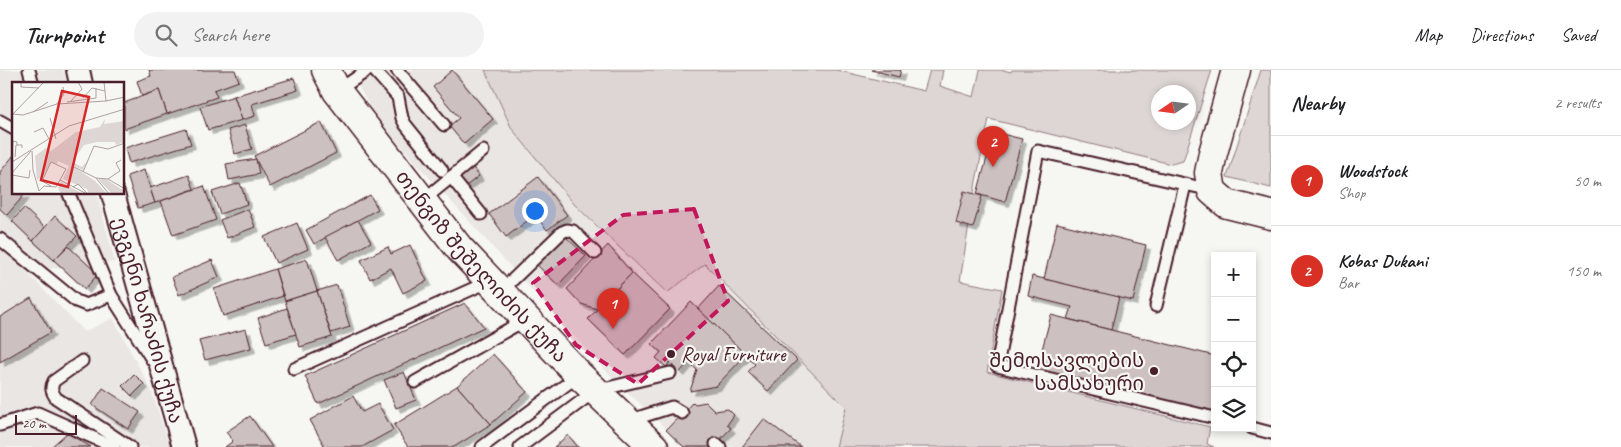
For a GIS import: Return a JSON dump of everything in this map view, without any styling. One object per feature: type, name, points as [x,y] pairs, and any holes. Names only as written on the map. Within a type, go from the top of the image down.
[{"type":"main road","points":[[1236,70],[1213,153],[1209,174],[1212,191],[1227,204],[1271,215]]},
{"type":"main road","name":"თენგიზ შეშელიძის ქუჩა","points":[[332,81],[459,248],[587,383],[653,447]]},
{"type":"street","name":"ევგენი ხარაძის ქუჩა","points":[[112,195],[184,447]]},
{"type":"lane","points":[[332,81],[368,70]]},
{"type":"lane","points":[[374,70],[398,97],[405,124],[481,214]]},
{"type":"lane","points":[[398,70],[444,125]]},
{"type":"lane","points":[[0,121],[12,127]]},
{"type":"lane","points":[[422,201],[446,174],[483,151]]},
{"type":"lane","points":[[1211,417],[997,366],[1038,151],[1212,191]]},
{"type":"lane","points":[[1156,306],[1185,185]]},
{"type":"lane","points":[[69,195],[111,295],[166,382]]},
{"type":"lane","points":[[294,369],[495,287],[562,232],[567,230],[573,232],[594,253]]},
{"type":"lane","points":[[0,239],[76,301],[86,305],[111,295]]},
{"type":"lane","points":[[414,382],[526,320]]},
{"type":"lane","points":[[82,361],[54,381],[51,385],[52,393],[56,398],[130,447]]},
{"type":"lane","points":[[482,447],[587,383],[670,373]]},
{"type":"lane","points":[[520,447],[587,383]]},
{"type":"lane","points":[[628,422],[672,407],[682,413]]},
{"type":"lane","points":[[0,425],[38,412],[114,447]]},
{"type":"lane","points":[[1256,429],[1271,432]]},
{"type":"highlighted area","points":[[694,209],[728,301],[638,384],[576,345],[533,283],[623,215]]},
{"type":"shaded area","points":[[0,70],[63,70],[66,82],[12,82],[12,195],[97,195],[115,262],[26,271],[84,332],[113,318],[151,390],[170,447],[0,447]]},
{"type":"shaded area","points":[[350,70],[485,70],[512,129],[575,205],[666,293],[704,264],[847,407],[836,447],[685,447],[603,368],[376,119]]},
{"type":"shaded area","points":[[485,70],[836,70],[924,91],[930,70],[943,70],[940,86],[974,97],[980,70],[1011,72],[1012,70],[1212,70],[1196,120],[1196,85],[1151,85],[1151,130],[1193,130],[1183,161],[1171,164],[989,119],[976,181],[960,281],[1002,289],[987,372],[1210,427],[1207,444],[1214,447],[836,447],[846,407],[705,264],[667,293],[575,205],[512,129]]},
{"type":"shaded area","points":[[1261,70],[1271,70],[1271,188],[1227,177]]},
{"type":"building","points":[[149,70],[235,70],[239,81],[214,90],[217,97],[167,114],[159,90],[142,96],[137,81],[151,76]]},
{"type":"building","points":[[452,70],[493,119],[464,144],[449,126],[459,118],[433,87]]},
{"type":"building","points":[[871,70],[901,70],[899,77]]},
{"type":"building","points":[[294,78],[298,90],[252,104],[255,116],[242,120],[234,96]]},
{"type":"building","points":[[159,90],[167,114],[125,129],[125,103]]},
{"type":"building","points":[[234,96],[242,120],[208,130],[200,107]]},
{"type":"building","points":[[321,122],[336,153],[270,187],[254,156]]},
{"type":"building","points":[[245,125],[252,149],[235,154],[228,130]]},
{"type":"building","points":[[186,129],[191,144],[129,163],[125,148]]},
{"type":"building","points":[[994,132],[1022,139],[1005,202],[977,194]]},
{"type":"building","points":[[12,157],[12,195],[24,195],[7,215],[0,209],[0,172]]},
{"type":"building","points":[[256,159],[259,174],[229,180],[226,164]]},
{"type":"building","points":[[472,166],[479,176],[466,186],[458,175]]},
{"type":"building","points":[[144,170],[155,203],[138,208],[127,176]]},
{"type":"building","points":[[189,175],[194,189],[155,203],[150,188]]},
{"type":"building","points":[[538,177],[567,215],[547,230],[535,215],[506,237],[489,214]]},
{"type":"building","points":[[240,183],[247,204],[220,214],[212,192]]},
{"type":"building","points":[[204,186],[216,220],[173,235],[161,201]]},
{"type":"building","points":[[964,191],[982,196],[973,228],[956,223]]},
{"type":"building","points":[[370,195],[378,209],[314,244],[306,230]]},
{"type":"building","points":[[24,208],[45,228],[33,241],[12,221]]},
{"type":"building","points":[[248,209],[255,227],[227,238],[220,220]]},
{"type":"building","points":[[55,216],[77,236],[54,260],[33,241]]},
{"type":"building","points":[[358,220],[371,242],[338,260],[325,237]]},
{"type":"building","points":[[297,223],[308,249],[276,263],[264,237]]},
{"type":"building","points":[[1057,223],[1146,245],[1133,301],[1044,279]]},
{"type":"building","points":[[565,236],[586,256],[558,285],[537,265]]},
{"type":"building","points":[[410,245],[427,281],[403,293],[391,268],[370,279],[361,260],[388,247],[391,254]]},
{"type":"building","points":[[608,245],[632,273],[597,309],[581,304],[567,289]]},
{"type":"building","points":[[68,246],[98,274],[85,289],[54,260]]},
{"type":"building","points":[[307,259],[317,291],[285,301],[275,269]]},
{"type":"building","points":[[212,260],[219,277],[179,295],[172,277]]},
{"type":"building","points":[[275,269],[283,296],[223,316],[214,289]]},
{"type":"building","points":[[632,273],[670,309],[625,355],[588,319]]},
{"type":"building","points":[[1032,276],[1119,297],[1111,330],[1068,319],[1072,307],[1028,296]]},
{"type":"building","points":[[337,285],[350,327],[331,333],[317,291]]},
{"type":"building","points":[[719,286],[797,360],[768,391],[748,372],[755,364],[698,309]]},
{"type":"building","points":[[317,291],[332,337],[300,347],[285,301]]},
{"type":"building","points":[[31,298],[51,332],[0,362],[0,317]]},
{"type":"building","points":[[691,302],[746,355],[716,386],[690,391],[697,370],[689,362],[680,372],[670,362],[666,367],[656,358],[661,352],[651,344]]},
{"type":"building","points":[[465,303],[484,327],[318,404],[305,376]]},
{"type":"building","points":[[287,308],[296,334],[266,343],[258,318]]},
{"type":"building","points":[[1051,315],[1211,355],[1211,412],[1037,369]]},
{"type":"building","points":[[246,329],[251,348],[205,360],[199,341]]},
{"type":"building","points":[[493,354],[527,392],[491,424],[457,386]]},
{"type":"building","points":[[404,372],[416,400],[396,408],[384,380]]},
{"type":"building","points":[[134,374],[144,384],[132,396],[122,386]]},
{"type":"building","points":[[457,386],[491,424],[454,447],[408,447],[394,425]]},
{"type":"building","points":[[103,388],[140,412],[128,429],[92,405]]},
{"type":"building","points":[[353,396],[362,412],[378,404],[393,430],[362,447],[325,447],[310,420]]},
{"type":"building","points":[[693,402],[695,404],[706,402],[715,411],[728,409],[734,415],[727,425],[731,428],[713,447],[684,447],[666,430]]},
{"type":"building","points":[[250,416],[272,447],[225,447],[233,441],[226,432]]},
{"type":"building","points":[[764,419],[801,447],[742,447]]},
{"type":"building","points":[[67,433],[91,447],[51,447]]},
{"type":"building","points":[[568,435],[578,447],[554,447]]},
{"type":"place","name":"Kobas Dukani","points":[[993,167]]},
{"type":"place","name":"Woodstock","points":[[613,329]]},
{"type":"place","name":"Royal Furniture","points":[[671,354]]},
{"type":"place","name":"შემოსავლების სამსახური","points":[[1154,371]]}]
